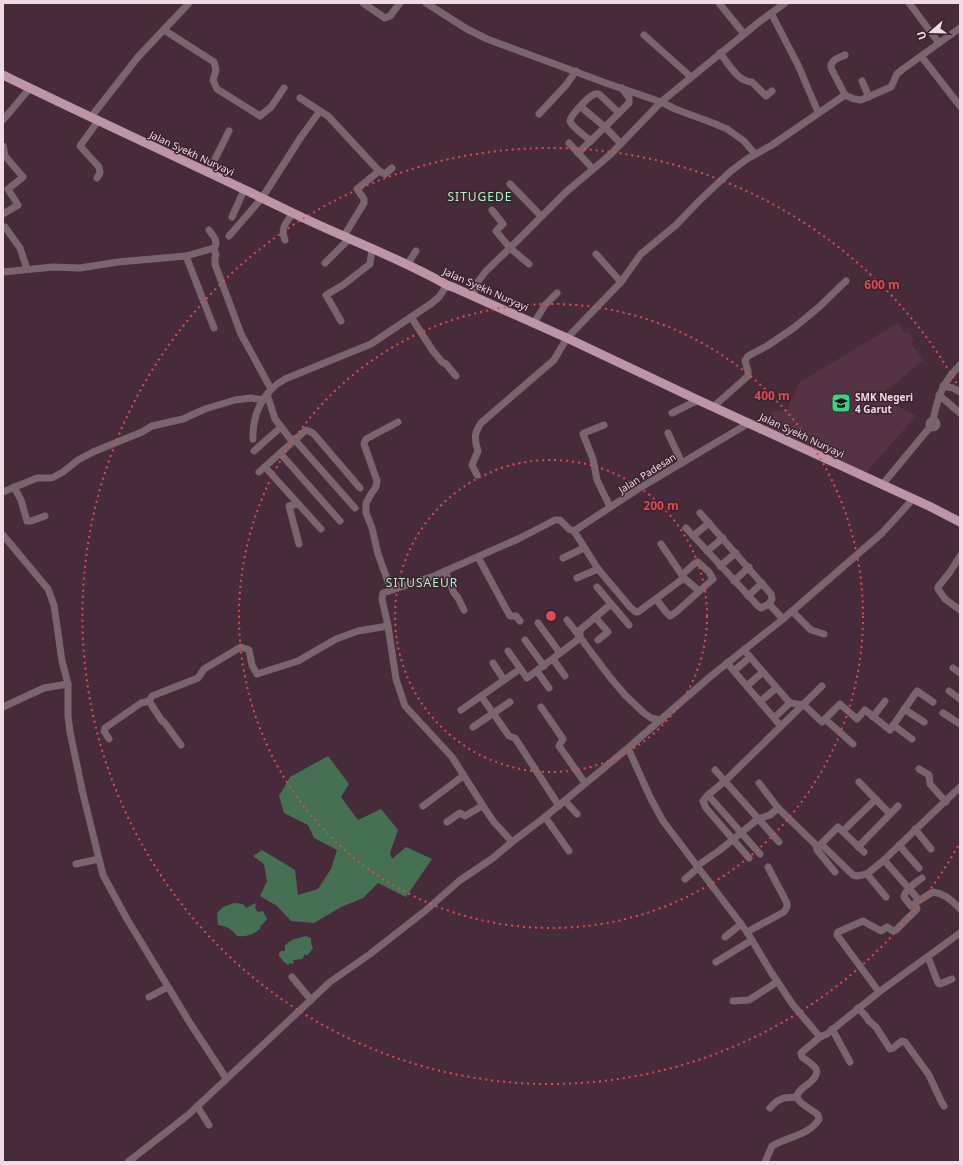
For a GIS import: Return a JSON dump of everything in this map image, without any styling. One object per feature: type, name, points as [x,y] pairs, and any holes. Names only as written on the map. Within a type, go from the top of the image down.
[{"type":"main road","name":"Jalan Syekh Nuryayi","points":[[3,75],[346,238],[567,338],[960,522]]},
{"type":"street","points":[[97,178],[100,173],[99,167],[80,146],[94,119],[138,57],[189,3]]},
{"type":"street","points":[[363,3],[385,18],[390,16],[400,3]]},
{"type":"street","points":[[426,3],[467,30],[488,39],[661,102],[727,129],[744,141],[756,154]]},
{"type":"street","points":[[719,3],[744,34]]},
{"type":"street","points":[[473,296],[479,278],[566,192],[611,154],[661,102],[720,53],[785,3]]},
{"type":"street","points":[[908,3],[939,43]]},
{"type":"street","points":[[771,13],[798,65],[818,112]]},
{"type":"street","points":[[845,55],[833,61],[830,65],[831,68],[845,95],[861,100],[891,87],[897,74],[960,28]]},
{"type":"street","points":[[164,30],[214,62],[216,70],[213,80],[217,89],[260,116],[271,107],[284,88]]},
{"type":"street","points":[[644,35],[691,77]]},
{"type":"street","points":[[720,53],[733,71],[744,80],[747,82],[752,82],[766,96],[772,91]]},
{"type":"street","points":[[921,56],[927,66],[960,106]]},
{"type":"street","points":[[539,114],[566,85],[576,71]]},
{"type":"street","points":[[862,81],[869,97]]},
{"type":"street","points":[[3,120],[30,88]]},
{"type":"street","points":[[578,153],[630,101],[622,88]]},
{"type":"street","points":[[591,141],[571,123],[571,116],[590,97],[596,93],[599,94],[619,113]]},
{"type":"street","points":[[476,475],[472,465],[478,451],[475,439],[476,432],[481,422],[552,363],[567,338],[621,282],[641,254],[676,225],[731,171],[845,95]]},
{"type":"street","points":[[300,98],[328,116],[379,171],[385,174],[392,168]]},
{"type":"street","points":[[581,107],[605,127],[621,144]]},
{"type":"street","points":[[229,236],[262,198],[301,137],[320,111]]},
{"type":"street","points":[[208,173],[229,131]]},
{"type":"street","points":[[569,143],[593,169]]},
{"type":"street","points":[[3,146],[5,156],[23,177],[8,189],[18,205],[3,214]]},
{"type":"street","points":[[325,263],[346,238],[364,203],[364,199],[357,189],[379,171]]},
{"type":"street","points":[[510,184],[541,216]]},
{"type":"street","points":[[244,190],[234,213],[246,217]]},
{"type":"street","points":[[492,210],[503,224],[496,231],[510,248],[529,264]]},
{"type":"street","points":[[285,240],[283,230],[293,213]]},
{"type":"street","points":[[3,227],[5,227],[20,248],[27,269]]},
{"type":"street","points":[[209,230],[216,242],[214,248],[216,255],[214,257],[215,264],[241,334],[267,394],[275,419],[355,508]]},
{"type":"street","points":[[3,272],[53,267],[80,268],[118,262],[186,256],[214,248]]},
{"type":"street","points":[[341,321],[326,294],[343,285],[370,264],[372,249]]},
{"type":"street","points":[[407,265],[416,252]]},
{"type":"street","points":[[596,254],[621,282]]},
{"type":"street","points":[[186,256],[214,328]]},
{"type":"street","points":[[713,407],[748,376],[745,361],[748,356],[767,346],[795,327],[819,307],[846,281]]},
{"type":"street","points":[[253,439],[252,428],[267,394],[285,379],[371,344],[436,300],[447,285]]},
{"type":"street","points":[[534,323],[545,305],[557,293]]},
{"type":"street","points":[[411,317],[433,351],[456,376]]},
{"type":"street","points":[[882,485],[932,423],[939,395],[943,386],[952,372],[960,365]]},
{"type":"street","points":[[943,386],[953,388],[960,392]]},
{"type":"street","points":[[3,492],[37,478],[52,478],[63,472],[78,460],[93,452],[156,425],[183,419],[205,409],[235,400],[267,394]]},
{"type":"street","points":[[939,395],[960,413]]},
{"type":"street","points":[[672,414],[698,400]]},
{"type":"street","points":[[391,590],[378,554],[372,528],[366,513],[366,503],[376,487],[377,481],[364,444],[366,439],[398,422]]},
{"type":"street","name":"Jalan Padesan","points":[[574,531],[610,507],[749,423]]},
{"type":"street","points":[[604,425],[584,432],[583,434],[592,459],[597,480],[610,507]]},
{"type":"street","points":[[254,451],[281,427]]},
{"type":"street","points":[[259,472],[293,440],[306,430],[313,433],[360,488]]},
{"type":"street","points":[[668,433],[682,463]]},
{"type":"street","points":[[280,453],[340,521]]},
{"type":"street","points":[[265,467],[321,529]]},
{"type":"street","points":[[14,487],[21,500],[27,521],[45,516]]},
{"type":"street","points":[[128,1162],[166,1133],[197,1106],[335,977],[375,950],[425,911],[459,881],[493,858],[559,806],[727,664],[783,619],[882,533],[913,499]]},
{"type":"street","points":[[298,504],[289,506],[299,544]]},
{"type":"street","points":[[686,528],[748,596],[761,608],[769,604],[772,596],[749,567],[700,513]]},
{"type":"street","points":[[512,842],[482,806],[452,757],[405,706],[396,680],[382,597],[383,593],[445,571],[558,520],[574,531],[598,568],[634,611],[638,612],[656,599],[683,576],[694,564],[700,562],[712,576],[713,579],[670,616],[656,599]]},
{"type":"street","points":[[693,536],[709,523]]},
{"type":"street","points":[[3,535],[28,564],[52,597],[57,619],[62,661],[68,684],[68,716],[70,732],[103,875],[168,987],[226,1078]]},
{"type":"street","points":[[707,551],[723,538]]},
{"type":"street","points":[[660,544],[683,576],[698,591]]},
{"type":"street","points":[[563,558],[584,548]]},
{"type":"street","points":[[720,566],[736,553]]},
{"type":"street","points":[[960,556],[938,587],[938,591],[945,600],[960,610]]},
{"type":"street","points":[[478,557],[510,616],[516,616],[520,621]]},
{"type":"street","points":[[734,581],[749,567]]},
{"type":"street","points":[[577,578],[598,568]]},
{"type":"street","points":[[445,571],[454,593],[464,610]]},
{"type":"street","points":[[748,596],[762,583]]},
{"type":"street","points":[[597,587],[629,625]]},
{"type":"street","points":[[580,638],[580,630],[611,604]]},
{"type":"street","points":[[769,604],[783,619]]},
{"type":"street","points":[[792,611],[812,630],[824,634]]},
{"type":"street","points":[[596,617],[608,632],[598,640]]},
{"type":"street","points":[[567,620],[625,695],[644,714],[651,718],[661,720]]},
{"type":"street","points":[[538,623],[560,653]]},
{"type":"street","points":[[149,702],[152,696],[160,694],[164,690],[198,678],[204,669],[241,647],[249,650],[251,661],[257,674],[298,661],[336,639],[358,630],[388,626]]},
{"type":"street","points":[[508,652],[527,678],[580,638]]},
{"type":"street","points":[[525,640],[544,666]]},
{"type":"street","points":[[744,650],[790,703],[804,705],[822,722],[840,704],[857,719],[865,710],[890,730],[917,691],[933,702]]},
{"type":"street","points":[[735,670],[750,657]]},
{"type":"street","points":[[553,659],[565,676]]},
{"type":"street","points":[[493,663],[504,680]]},
{"type":"street","points":[[727,664],[779,724]]},
{"type":"street","points":[[953,668],[960,673]]},
{"type":"street","points":[[461,710],[520,669]]},
{"type":"street","points":[[537,671],[549,688]]},
{"type":"street","points":[[748,685],[763,672]]},
{"type":"street","points":[[3,707],[44,688],[68,684]]},
{"type":"street","points":[[749,858],[703,802],[708,795],[725,781],[822,686]]},
{"type":"street","points":[[761,701],[776,688]]},
{"type":"street","points":[[949,691],[960,699]]},
{"type":"street","points":[[481,696],[509,736],[516,738],[559,806]]},
{"type":"street","points":[[873,717],[885,701]]},
{"type":"street","points":[[109,739],[104,731],[105,728],[141,703],[149,702]]},
{"type":"street","points":[[149,702],[162,722],[166,724],[181,745]]},
{"type":"street","points":[[473,727],[510,702]]},
{"type":"street","points":[[775,717],[790,703]]},
{"type":"street","points":[[541,707],[563,739],[559,746],[585,783]]},
{"type":"street","points":[[904,709],[924,722]]},
{"type":"street","points":[[943,713],[960,724]]},
{"type":"street","points":[[825,718],[853,744]]},
{"type":"street","points":[[893,726],[912,739]]},
{"type":"street","points":[[628,748],[663,821],[747,932],[777,982],[800,1015],[820,1036]]},
{"type":"street","points":[[919,769],[929,775],[929,782],[931,786],[946,802]]},
{"type":"street","points":[[715,770],[779,842]]},
{"type":"street","points":[[422,806],[463,776]]},
{"type":"street","points":[[859,782],[890,814]]},
{"type":"street","points":[[758,783],[778,808],[818,845],[823,846],[853,875],[858,876],[867,874],[884,860],[957,790]]},
{"type":"street","points":[[708,795],[760,854]]},
{"type":"street","points":[[843,832],[876,799]]},
{"type":"street","points":[[565,801],[577,814]]},
{"type":"street","points":[[447,822],[459,814],[465,816],[482,806]]},
{"type":"street","points":[[858,846],[898,806]]},
{"type":"street","points":[[685,879],[697,867],[734,840],[758,819],[770,815],[778,808]]},
{"type":"street","points":[[545,817],[569,851]]},
{"type":"street","points":[[835,872],[817,850],[818,845],[838,827],[864,852]]},
{"type":"street","points":[[915,829],[932,849]]},
{"type":"street","points":[[899,845],[919,868]]},
{"type":"street","points":[[76,864],[99,859]]},
{"type":"street","points":[[884,860],[919,900]]},
{"type":"street","points":[[747,932],[784,912],[787,907],[787,904],[768,867]]},
{"type":"street","points":[[867,874],[886,898]]},
{"type":"street","points":[[911,906],[904,898],[905,893],[922,878]]},
{"type":"street","points":[[879,992],[837,933],[863,921],[881,931],[887,927],[893,931],[896,930],[917,909],[915,904],[933,892],[940,893],[954,902],[960,909]]},
{"type":"street","points":[[725,937],[741,924]]},
{"type":"street","points":[[797,1097],[799,1092],[815,1078],[816,1074],[815,1069],[801,1054],[820,1036],[825,1036],[858,1008],[960,933]]},
{"type":"street","points":[[716,962],[752,940]]},
{"type":"street","points":[[928,957],[938,983],[940,984],[952,979]]},
{"type":"street","points":[[292,977],[311,1000]]},
{"type":"street","points":[[733,1001],[749,1000],[777,982]]},
{"type":"street","points":[[149,997],[168,987]]},
{"type":"street","points":[[858,1008],[877,1029],[890,1049],[902,1040],[905,1042],[929,1075],[944,1106]]},
{"type":"street","points":[[832,1030],[850,1062]]},
{"type":"street","points":[[770,1108],[782,1098],[797,1097]]},
{"type":"street","points":[[765,1162],[772,1146],[808,1130],[819,1119],[818,1115],[798,1100],[797,1097]]},
{"type":"street","points":[[197,1106],[210,1125]]},
{"type":"shaded area","name":"SMK Negeri 4 Garut","points":[[898,323],[905,333],[908,332],[914,339],[911,344],[924,360],[879,396],[916,416],[866,472],[764,427],[771,412],[787,410],[799,383]]},
{"type":"green space","points":[[328,756],[349,784],[341,797],[358,820],[381,809],[398,830],[390,853],[392,859],[406,847],[432,859],[406,897],[378,883],[363,898],[341,907],[314,923],[291,921],[277,906],[260,896],[267,881],[264,864],[253,856],[262,850],[295,870],[298,895],[318,889],[331,869],[337,850],[314,838],[308,825],[284,813],[279,796],[290,777]]},
{"type":"green space","points":[[234,903],[243,904],[246,908],[256,903],[255,908],[258,912],[263,911],[267,919],[261,925],[260,929],[249,935],[237,936],[229,928],[218,925],[217,913],[223,907]]},
{"type":"green space","points":[[306,936],[311,938],[313,948],[307,956],[305,954],[302,959],[293,960],[294,963],[290,963],[288,965],[279,956],[279,953],[281,951],[285,951],[285,945],[292,940]]},
{"type":"place","name":"SMK Negeri 4 Garut","points":[[841,403]]},
{"type":"district","name":"SITUGEDE","points":[[480,197]]},
{"type":"district","name":"SITUSAEUR","points":[[422,583]]}]
